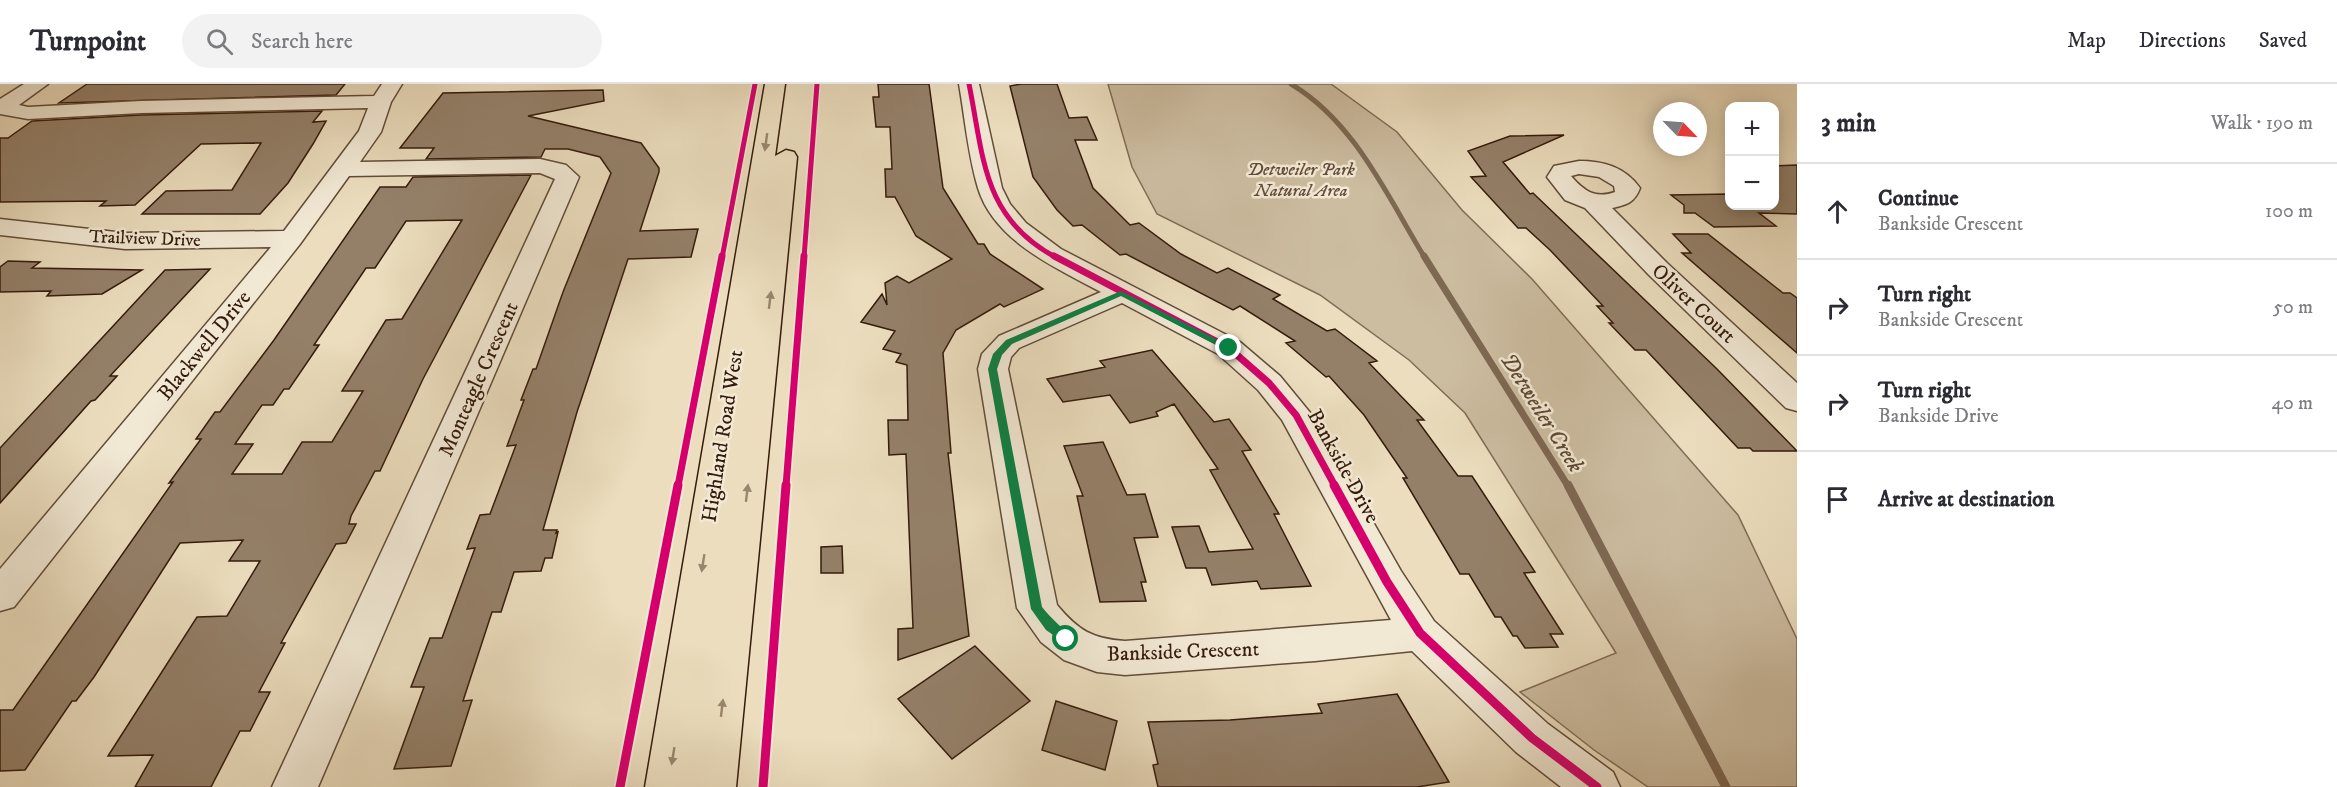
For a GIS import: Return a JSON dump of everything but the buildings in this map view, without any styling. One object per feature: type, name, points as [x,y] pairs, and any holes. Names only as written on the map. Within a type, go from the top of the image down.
[{"type":"main road","name":"Highland Road West","points":[[668,787],[775,84]]},
{"type":"main road","name":"Highland Road West","points":[[713,787],[795,84]]},
{"type":"street","points":[[38,84],[8,104],[7,109],[27,113],[387,93]]},
{"type":"street","name":"Bankside Drive","points":[[969,84],[990,188],[999,207],[1017,228],[1052,255],[1229,348],[1269,383],[1296,415],[1387,582],[1420,633],[1532,738],[1598,787]]},
{"type":"street","name":"Blackwell Drive","points":[[0,596],[291,239],[370,132],[387,93]]},
{"type":"street","name":"Monteagle Crescent","points":[[295,787],[567,177],[558,170],[540,166],[344,169]]},
{"type":"street","name":"Oliver Court","points":[[1594,203],[1658,269],[1797,401]]},
{"type":"street","name":"Trailview Drive","points":[[0,226],[125,241],[291,239]]},
{"type":"street","name":"Bankside Crescent","points":[[1121,293],[1009,342],[998,354],[993,369],[1037,609],[1050,627],[1080,649],[1096,654],[1137,657],[1368,640],[1420,633]]},
{"type":"green space","name":"Detweiler Park Natural Area","points":[[1108,84],[1331,84],[1397,132],[1462,210],[1532,279],[1738,515],[1797,639],[1797,787],[1648,787],[1594,750],[1520,692],[1616,653],[1465,413],[1409,360],[1320,295],[1157,214],[1132,167]]},
{"type":"waterway","name":"Detweiler Creek","points":[[1291,84],[1334,118],[1352,139],[1383,186],[1425,258]]},
{"type":"waterway","name":"Detweiler Creek","points":[[1424,256],[1568,486]]},
{"type":"waterway","name":"Detweiler Creek","points":[[1568,485],[1726,787]]},
{"type":"cycle path","points":[[620,787],[755,84]]},
{"type":"cycle path","points":[[763,787],[817,84]]},
{"type":"cycle path","points":[[969,84],[990,188],[999,207],[1017,228],[1052,255],[1229,348],[1269,383],[1296,415],[1387,582],[1420,633],[1532,738],[1597,787]]},
{"type":"route","points":[[1066,639],[1050,627],[1037,609],[993,369],[998,354],[1009,342],[1121,293],[1229,348]]}]
